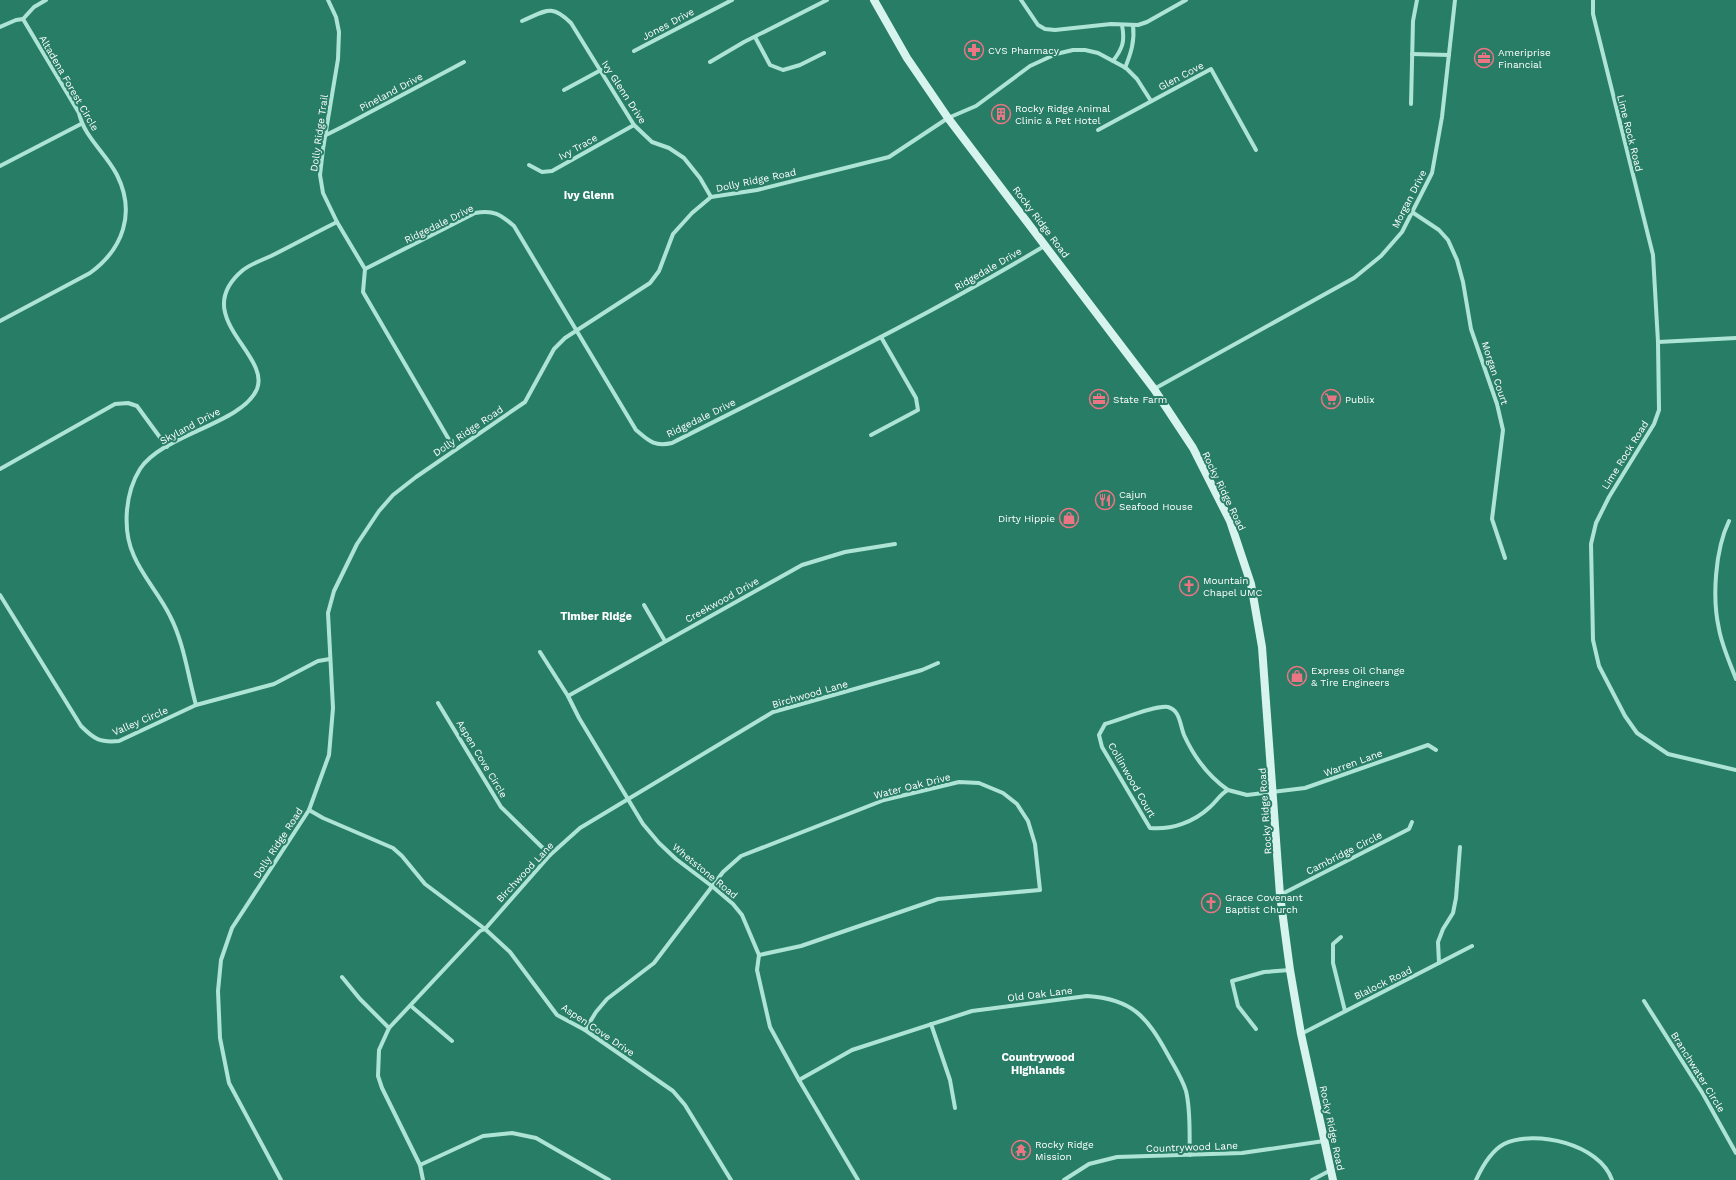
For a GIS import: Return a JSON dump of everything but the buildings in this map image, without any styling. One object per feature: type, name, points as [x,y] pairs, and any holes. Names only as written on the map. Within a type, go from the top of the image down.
[{"type":"main road","name":"Rocky Ridge Road","points":[[874,0],[907,58],[948,118],[1154,389],[1193,448],[1230,521],[1251,584],[1262,647],[1280,895],[1290,970],[1301,1034],[1333,1180]]},
{"type":"street","points":[[0,27],[16,20],[23,19],[34,7],[46,0]]},
{"type":"street","name":"Dolly Ridge Trail","points":[[328,0],[336,17],[339,32],[338,59],[320,175],[323,193],[337,222],[365,269]]},
{"type":"street","name":"Jones Drive","points":[[634,52],[732,0]]},
{"type":"street","points":[[710,62],[827,0]]},
{"type":"street","points":[[1021,0],[1038,24],[1045,29],[1055,30],[1133,25],[1148,22],[1186,0]]},
{"type":"street","points":[[1411,104],[1413,21],[1417,0]]},
{"type":"street","name":"Morgan Drive","points":[[1154,389],[1354,278],[1381,256],[1402,232],[1432,173],[1442,117],[1455,0]]},
{"type":"street","name":"Lime Rock Road","points":[[1594,0],[1593,14],[1652,256],[1658,342],[1659,410],[1654,424],[1609,497],[1596,523],[1591,544],[1593,640],[1599,666],[1625,716],[1637,733],[1668,754],[1736,770]]},
{"type":"street","name":"Ivy Glenn Drive","points":[[522,21],[550,9],[560,12],[570,23],[601,70],[634,125],[652,142],[668,148],[684,158],[700,178],[711,198]]},
{"type":"street","name":"Altadena Forest Circle","points":[[0,321],[90,273],[103,264],[117,246],[125,226],[125,196],[116,174],[81,124],[79,113],[23,19]]},
{"type":"street","points":[[1113,61],[1121,50],[1124,37],[1122,25]]},
{"type":"street","points":[[1124,68],[1133,44],[1133,25]]},
{"type":"street","points":[[756,37],[770,65],[783,70],[800,65],[824,53]]},
{"type":"street","name":"Dolly Ridge Road","points":[[281,1180],[229,1083],[220,1038],[218,991],[221,960],[232,928],[309,810],[329,755],[333,708],[328,613],[334,591],[358,544],[379,511],[393,495],[416,477],[525,402],[554,349],[565,338],[650,283],[659,271],[673,234],[692,213],[711,198],[757,190],[889,157],[948,118],[976,106],[1030,66],[1056,54],[1073,50],[1085,50],[1098,53],[1124,68],[1137,79],[1151,101]]},
{"type":"street","points":[[1412,54],[1449,55]]},
{"type":"street","name":"Pineland Drive","points":[[326,134],[344,126],[464,62]]},
{"type":"street","name":"Glen Cove","points":[[1098,130],[1211,69],[1256,150]]},
{"type":"street","points":[[564,90],[601,70]]},
{"type":"street","points":[[0,166],[81,124]]},
{"type":"street","name":"Ivy Trace","points":[[529,165],[542,172],[552,171],[634,125]]},
{"type":"street","name":"Ridgedale Drive","points":[[365,269],[475,213],[488,211],[502,216],[514,226],[636,430],[650,442],[662,445],[672,443],[881,337],[990,279],[1046,245]]},
{"type":"street","name":"Morgan Court","points":[[1412,212],[1440,230],[1448,240],[1457,260],[1472,329],[1497,404],[1503,430],[1492,519],[1505,558]]},
{"type":"street","name":"Skyland Drive","points":[[196,705],[180,644],[170,617],[134,555],[127,529],[128,503],[137,474],[146,460],[238,409],[254,396],[259,384],[258,372],[225,317],[224,300],[229,286],[244,270],[337,222]]},
{"type":"street","points":[[365,269],[362,292],[455,450]]},
{"type":"street","points":[[871,435],[918,410],[916,398],[881,337]]},
{"type":"street","points":[[1658,342],[1736,338]]},
{"type":"street","points":[[0,469],[115,404],[128,403],[137,406],[167,447]]},
{"type":"street","points":[[1729,521],[1722,536],[1717,560],[1716,614],[1719,631],[1736,679]]},
{"type":"street","name":"Creekwood Drive","points":[[568,696],[802,565],[846,552],[894,544]]},
{"type":"street","name":"Valley Circle","points":[[0,595],[81,726],[95,739],[109,742],[119,741],[196,705],[274,684],[318,661],[330,659]]},
{"type":"street","points":[[644,605],[665,641]]},
{"type":"street","name":"Whetstone Road","points":[[540,652],[568,696],[579,718],[643,824],[659,843],[676,859],[713,887],[733,904],[742,915],[759,955],[757,970],[770,1027],[799,1080],[858,1180]]},
{"type":"street","name":"Birchwood Lane","points":[[423,1180],[420,1165],[382,1088],[378,1076],[379,1050],[389,1028],[480,930],[485,929],[550,854],[580,828],[773,712],[922,670],[938,663]]},
{"type":"street","name":"Aspen Cove Circle","points":[[438,702],[501,807],[550,854]]},
{"type":"street","name":"Collinwood Court","points":[[1228,790],[1221,793],[1210,807],[1188,822],[1163,829],[1150,828],[1102,747],[1099,736],[1105,724],[1157,707],[1169,707],[1178,714],[1184,734],[1196,758],[1214,780],[1228,790],[1246,795],[1273,791]]},
{"type":"street","name":"Warren Lane","points":[[1273,791],[1305,788],[1428,745],[1436,750]]},
{"type":"street","name":"Water Oak Drive","points":[[585,1030],[596,1012],[607,999],[654,963],[723,872],[740,856],[884,800],[959,782],[979,783],[1003,793],[1017,804],[1028,821],[1036,844],[1040,890],[938,899],[802,946],[759,955]]},
{"type":"street","name":"Aspen Cove Drive","points":[[309,810],[323,818],[393,848],[402,856],[425,884],[485,929],[510,952],[557,1015],[585,1030],[673,1091],[686,1105],[731,1180]]},
{"type":"street","name":"Cambridge Circle","points":[[1280,895],[1409,829],[1412,822]]},
{"type":"street","points":[[1439,963],[1438,942],[1453,913],[1456,898],[1460,847]]},
{"type":"street","points":[[1341,937],[1333,944],[1333,963],[1345,1010]]},
{"type":"street","name":"Blalock Road","points":[[1301,1034],[1345,1010],[1472,946]]},
{"type":"street","points":[[1256,1029],[1238,1006],[1232,981],[1264,972],[1290,970]]},
{"type":"street","points":[[342,977],[360,999],[389,1028]]},
{"type":"street","name":"Old Oak Lane","points":[[799,1080],[852,1050],[972,1010],[1087,996],[1104,997],[1122,1002],[1144,1018],[1156,1034],[1181,1078],[1186,1092],[1188,1108],[1190,1155]]},
{"type":"street","name":"Branchwater Circle","points":[[1644,1001],[1703,1094],[1736,1153]]},
{"type":"street","points":[[411,1006],[452,1041]]},
{"type":"street","points":[[931,1024],[950,1080],[955,1108]]},
{"type":"street","points":[[420,1165],[483,1136],[512,1133],[536,1138],[609,1180]]},
{"type":"street","points":[[1476,1180],[1480,1170],[1498,1149],[1514,1140],[1528,1138],[1556,1140],[1589,1153],[1602,1162],[1609,1172],[1612,1180]]},
{"type":"street","name":"Countrywood Lane","points":[[1064,1180],[1089,1164],[1116,1157],[1256,1152],[1325,1141]]},
{"type":"street","points":[[1312,1180],[1331,1170]]},
{"type":"place","name":"CVS Pharmacy","points":[[974,50]]},
{"type":"place","name":"Ameriprise Financial","points":[[1484,58]]},
{"type":"place","name":"Rocky Ridge Animal Clinic & Pet Hotel","points":[[1001,114]]},
{"type":"place","name":"State Farm","points":[[1099,399]]},
{"type":"place","name":"Publix","points":[[1331,399]]},
{"type":"place","name":"Cajun Seafood House","points":[[1105,500]]},
{"type":"place","name":"Dirty Hippie","points":[[1069,518]]},
{"type":"place","name":"Mountain Chapel UMC","points":[[1189,586]]},
{"type":"place","name":"Express Oil Change & Tire Engineers","points":[[1297,676]]},
{"type":"place","name":"Grace Covenant Baptist Church","points":[[1211,903]]},
{"type":"place","name":"Rocky Ridge Mission","points":[[1021,1150]]},
{"type":"district","name":"Ivy Glenn","points":[[589,195]]},
{"type":"district","name":"Timber Ridge","points":[[596,616]]},
{"type":"district","name":"Countrywood Highlands","points":[[1038,1063]]}]
